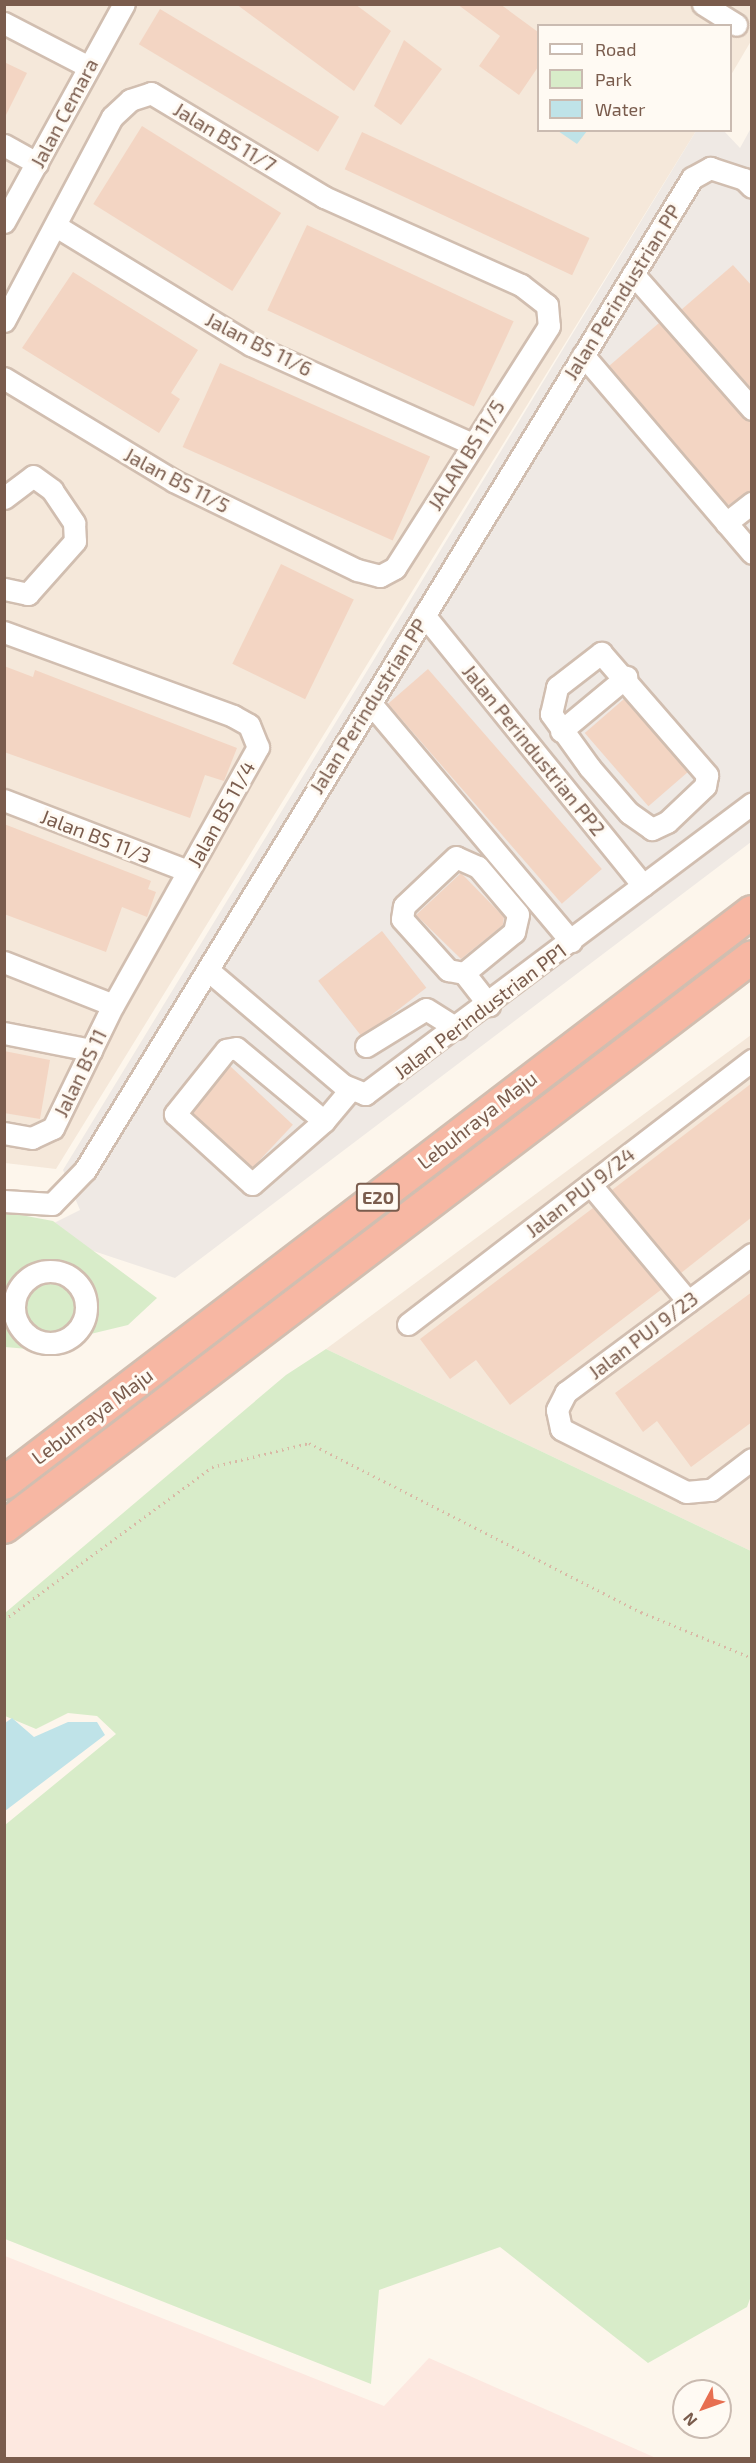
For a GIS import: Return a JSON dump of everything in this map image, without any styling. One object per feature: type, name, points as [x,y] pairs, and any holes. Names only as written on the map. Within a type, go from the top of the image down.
[{"type":"highway","name":"Lebuhraya Maju","points":[[4,1483],[752,912]]},
{"type":"highway","name":"Lebuhraya Maju","points":[[4,1527],[752,957]]},
{"type":"street","name":"Jalan Cemara","points":[[4,222],[87,66],[124,4]]},
{"type":"street","points":[[703,4],[736,25]]},
{"type":"street","points":[[4,23],[87,66]]},
{"type":"street","name":"Jalan BS 11/7","points":[[4,321],[56,226],[111,117],[130,100],[151,93],[324,197],[521,285],[547,305]]},
{"type":"street","points":[[4,145],[37,163]]},
{"type":"street","name":"Jalan Perindustrian PP","points":[[4,1201],[52,1204],[69,1191],[209,971],[692,178],[710,168],[744,179],[752,187]]},
{"type":"street","name":"Jalan BS 11/6","points":[[56,226],[251,345],[472,444]]},
{"type":"street","points":[[633,274],[752,409]]},
{"type":"street","name":"JALAN BS 11/5","points":[[357,570],[380,576],[395,568],[549,326],[547,305]]},
{"type":"street","points":[[583,355],[752,553]]},
{"type":"street","name":"Jalan BS 11/5","points":[[4,378],[174,481],[357,570]]},
{"type":"street","points":[[4,498],[33,476],[52,490],[74,523],[75,541],[28,594],[4,589]]},
{"type":"street","points":[[726,523],[752,503]]},
{"type":"street","name":"Jalan Perindustrian PP2","points":[[424,615],[643,885]]},
{"type":"street","name":"Jalan BS 11/4","points":[[4,632],[249,725],[258,747],[113,1005]]},
{"type":"street","points":[[601,653],[626,677],[703,768],[705,786],[668,822],[652,829],[600,779],[561,731],[550,703],[557,687],[601,653]]},
{"type":"street","points":[[561,731],[626,677]]},
{"type":"street","points":[[372,705],[571,941]]},
{"type":"street","points":[[577,802],[600,779]]},
{"type":"street","name":"Jalan BS 11/3","points":[[4,800],[188,872]]},
{"type":"street","name":"Jalan Perindustrian PP1","points":[[350,1090],[375,1091],[752,803]]},
{"type":"street","points":[[464,973],[514,932],[518,914],[478,867],[456,857],[401,912],[448,970],[464,973],[489,1005]]},
{"type":"street","points":[[4,962],[113,1005]]},
{"type":"street","points":[[209,971],[350,1090],[324,1121],[252,1184],[175,1114],[226,1050],[236,1048],[324,1121]]},
{"type":"street","name":"Jalan BS 11","points":[[4,1133],[32,1138],[53,1128],[113,1005]]},
{"type":"street","points":[[366,1046],[426,1009],[456,1028]]},
{"type":"street","points":[[4,1033],[91,1050]]},
{"type":"street","name":"Jalan PUJ 9/24","points":[[408,1324],[752,1060]]},
{"type":"street","points":[[590,1184],[688,1301]]},
{"type":"street","name":"Jalan PUJ 9/23","points":[[752,1254],[566,1392],[557,1410],[561,1429],[686,1492],[711,1490],[752,1459]]},
{"type":"path","points":[[4,1620],[212,1467],[309,1443],[641,1612],[752,1658]]},
{"type":"shaded area","points":[[5,5],[751,5],[751,41],[732,73],[732,24],[537,24],[537,132],[695,132],[56,1169],[5,1163]]},
{"type":"shaded area","points":[[751,128],[751,842],[175,1278],[36,1232],[80,1210],[63,1170],[695,132],[725,132],[740,148]]},
{"type":"shaded area","points":[[751,1035],[751,1551],[326,1349]]},
{"type":"shaded area","points":[[5,2256],[384,2406],[429,2358],[656,2458],[5,2458]]},
{"type":"green space","points":[[5,1212],[53,1221],[157,1298],[128,1325],[28,1349],[5,1347]]},
{"type":"green space","points":[[326,1349],[751,1551],[751,2296],[747,2307],[648,2363],[500,2247],[379,2290],[371,2384],[5,2239],[5,1825],[116,1734],[97,1716],[68,1713],[36,1729],[5,1716],[5,1613],[286,1375]]},
{"type":"water","points":[[559,132],[586,132],[577,144]]},
{"type":"water","points":[[12,1718],[34,1737],[68,1722],[97,1722],[105,1735],[5,1811],[5,1723]]},
{"type":"building","points":[[236,4],[355,4],[391,31],[354,91]]},
{"type":"building","points":[[457,4],[500,4],[537,31],[537,68],[519,95],[479,66],[500,36]]},
{"type":"building","points":[[160,9],[339,117],[318,152],[139,44]]},
{"type":"building","points":[[404,40],[442,69],[401,125],[374,106]]},
{"type":"building","points":[[4,62],[27,73],[4,119]]},
{"type":"building","points":[[142,126],[281,213],[232,291],[93,204]]},
{"type":"building","points":[[362,132],[589,238],[572,275],[345,169]]},
{"type":"building","points":[[307,225],[514,321],[474,407],[267,310]]},
{"type":"building","points":[[733,265],[752,286],[752,389],[681,310]]},
{"type":"building","points":[[73,272],[198,350],[171,393],[180,399],[159,433],[22,348]]},
{"type":"building","points":[[659,323],[752,421],[752,490],[728,505],[609,366]]},
{"type":"building","points":[[220,363],[430,457],[393,541],[183,447]]},
{"type":"building","points":[[281,564],[354,600],[305,699],[232,664]]},
{"type":"building","points":[[4,666],[33,677],[35,670],[237,748],[224,781],[205,775],[190,818],[4,752]]},
{"type":"building","points":[[428,669],[602,869],[562,904],[388,704]]},
{"type":"building","points":[[624,699],[688,772],[648,806],[585,733]]},
{"type":"building","points":[[4,824],[151,881],[148,889],[156,892],[147,917],[122,907],[106,952],[4,914]]},
{"type":"building","points":[[461,873],[504,917],[503,925],[461,959],[416,915]]},
{"type":"building","points":[[382,931],[426,988],[362,1038],[318,981]]},
{"type":"building","points":[[4,1051],[50,1060],[40,1119],[4,1113]]},
{"type":"building","points":[[230,1066],[293,1125],[252,1169],[189,1110]]},
{"type":"building","points":[[752,1083],[752,1217],[681,1273],[612,1190]]},
{"type":"building","points":[[593,1208],[662,1289],[510,1405],[476,1360],[450,1379],[420,1339]]},
{"type":"building","points":[[752,1292],[752,1422],[691,1467],[657,1421],[643,1432],[615,1393]]}]
